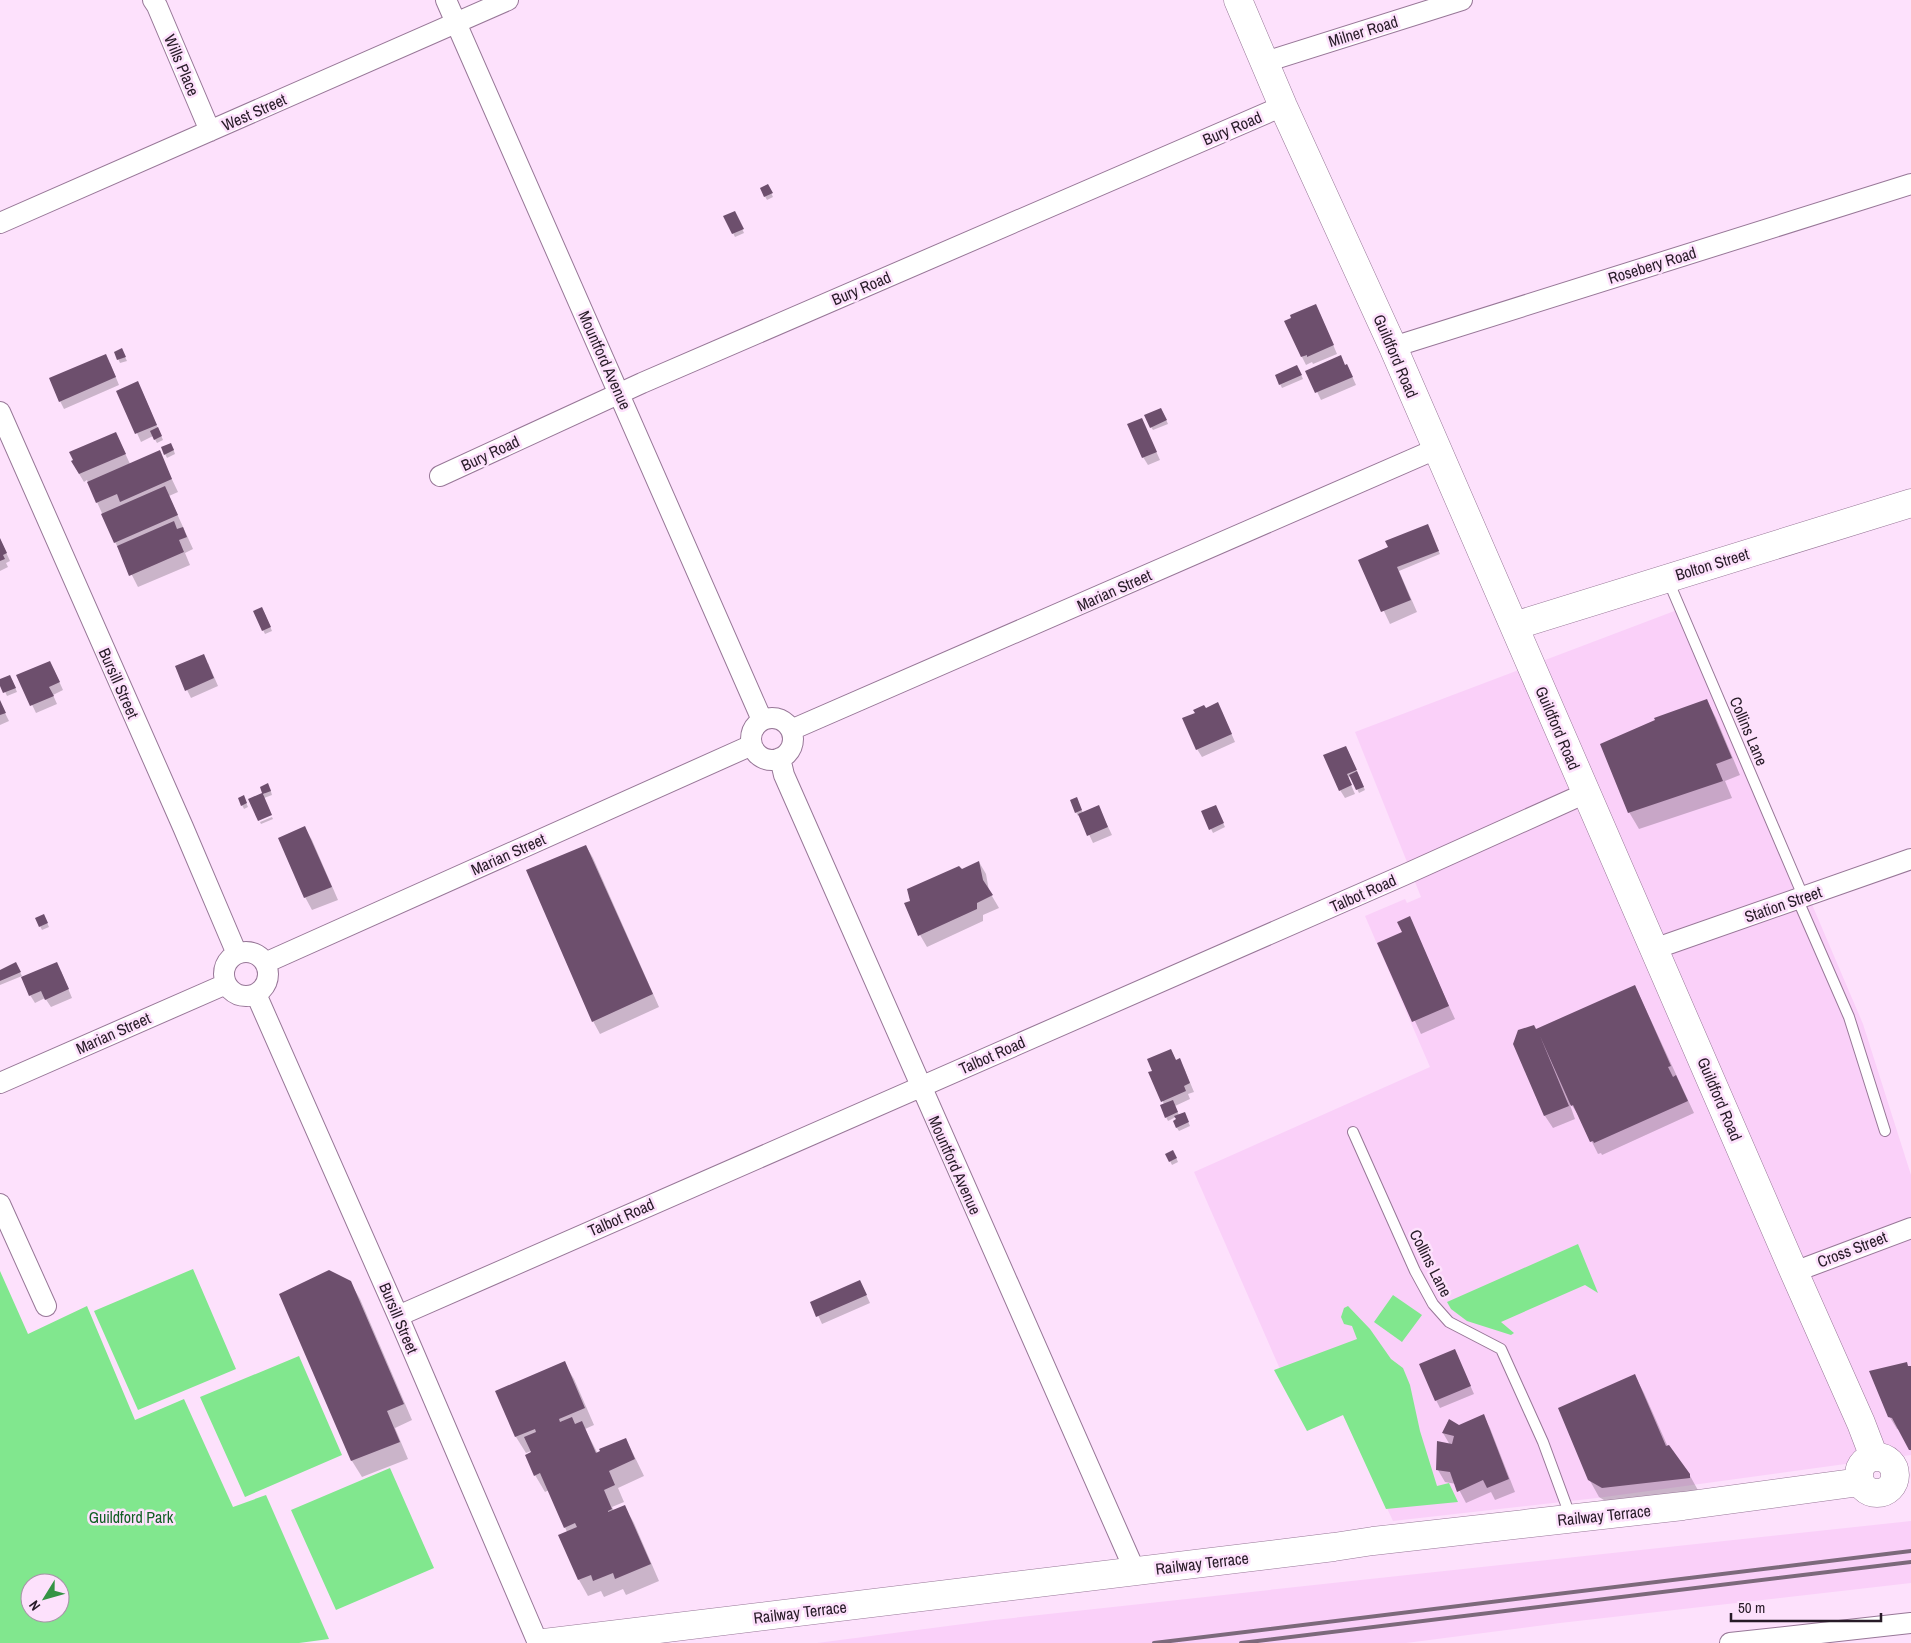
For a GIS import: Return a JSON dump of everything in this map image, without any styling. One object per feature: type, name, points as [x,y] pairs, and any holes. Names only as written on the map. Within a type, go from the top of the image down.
[{"type":"street","name":"Wills Place","points":[[153,0],[210,132]]},
{"type":"street","name":"Mountford Avenue","points":[[446,0],[762,720]]},
{"type":"street","name":"West Street","points":[[0,223],[508,0]]},
{"type":"street","name":"Guildford Road","points":[[1238,0],[1283,106],[1393,347],[1794,1272],[1862,1423],[1874,1457]]},
{"type":"street","name":"Milner Road","points":[[1265,62],[1462,0]]},
{"type":"street","name":"Bury Road","points":[[440,476],[620,393],[1283,106]]},
{"type":"street","name":"Rosebery Road","points":[[1393,347],[1911,184]]},
{"type":"street","name":"Bursill Street","points":[[0,412],[4,433],[183,827],[237,954]]},
{"type":"street","name":"Marian Street","points":[[791,730],[1436,449]]},
{"type":"street","name":"Bolton Street","points":[[1514,626],[1911,503]]},
{"type":"street","points":[[769,718],[782,720],[791,730],[793,736],[790,750],[780,758],[773,760],[760,756],[755,752],[751,740],[754,728],[762,720],[769,718]]},
{"type":"street","name":"Marian Street","points":[[265,963],[752,745]]},
{"type":"street","name":"Mountford Avenue","points":[[780,758],[784,775],[1135,1571]]},
{"type":"street","name":"Talbot Road","points":[[398,1316],[1586,794]]},
{"type":"street","name":"Station Street","points":[[1654,949],[1911,859]]},
{"type":"street","points":[[250,952],[261,958],[265,963],[268,977],[262,989],[256,994],[242,996],[236,994],[226,984],[224,978],[225,966],[232,956],[237,954],[250,952]]},
{"type":"street","name":"Marian Street","points":[[0,1082],[226,984]]},
{"type":"street","name":"Bursill Street","points":[[256,994],[398,1316],[538,1643]]},
{"type":"street","points":[[0,1204],[46,1306]]},
{"type":"street","name":"Cross Street","points":[[1794,1272],[1911,1228]]},
{"type":"street","points":[[1874,1457],[1890,1462],[1903,1479],[1889,1489],[1877,1493],[1867,1490],[1860,1482],[1860,1471],[1862,1465],[1874,1457]]},
{"type":"street","name":"Railway Terrace","points":[[544,1643],[1373,1541],[1683,1506],[1860,1482]]},
{"type":"street","points":[[1730,1643],[1790,1639],[1911,1623]]},
{"type":"lane","name":"Collins Lane","points":[[1667,578],[1849,1017],[1885,1131]]},
{"type":"lane","name":"Collins Lane","points":[[1353,1132],[1413,1265],[1433,1304],[1449,1322],[1501,1349],[1543,1442],[1572,1518]]},
{"type":"shaded area","points":[[1685,607],[1863,1024],[1911,1175],[1911,1455],[1597,1498],[1393,1521],[1343,1415],[1307,1431],[1194,1172],[1430,1067],[1365,916],[1405,899],[1407,903],[1421,897],[1355,732]]},
{"type":"shaded area","points":[[1911,1521],[1911,1583],[1560,1623],[1406,1643],[817,1643],[994,1620]]},
{"type":"green space","points":[[1578,1244],[1598,1293],[1585,1285],[1501,1322],[1514,1333],[1511,1335],[1467,1321],[1451,1309],[1447,1302]]},
{"type":"green space","points":[[193,1269],[236,1369],[138,1410],[94,1311]]},
{"type":"green space","name":"Guildford Park","points":[[0,1271],[28,1334],[87,1306],[135,1420],[184,1399],[233,1507],[266,1495],[329,1639],[299,1643],[0,1643]]},
{"type":"green space","points":[[1393,1295],[1422,1315],[1402,1342],[1374,1322]]},
{"type":"green space","points":[[1348,1306],[1370,1329],[1391,1359],[1403,1368],[1410,1385],[1420,1431],[1437,1486],[1449,1483],[1458,1502],[1386,1509],[1343,1415],[1307,1431],[1274,1370],[1357,1339],[1352,1326],[1344,1324],[1341,1317],[1344,1308]]},
{"type":"green space","points":[[299,1356],[342,1455],[245,1497],[200,1397]]},
{"type":"green space","points":[[390,1468],[434,1568],[336,1610],[291,1510]]},
{"type":"building","points":[[768,184],[773,193],[764,197],[760,188]]},
{"type":"building","points":[[735,211],[744,229],[732,234],[723,216]]},
{"type":"building","points":[[1316,304],[1334,345],[1307,357],[1307,355],[1301,357],[1284,321],[1291,318],[1290,315]]},
{"type":"building","points":[[122,348],[126,357],[117,360],[114,352]]},
{"type":"building","points":[[106,354],[116,377],[59,402],[49,378]]},
{"type":"building","points":[[1341,355],[1353,377],[1315,393],[1305,371]]},
{"type":"building","points":[[1297,365],[1302,375],[1279,385],[1275,375]]},
{"type":"building","points":[[138,381],[157,425],[135,434],[116,391]]},
{"type":"building","points":[[1161,408],[1167,420],[1150,428],[1144,415]]},
{"type":"building","points":[[1142,418],[1157,452],[1142,458],[1127,424]]},
{"type":"building","points":[[158,427],[162,436],[154,440],[150,431]]},
{"type":"building","points":[[116,432],[126,454],[79,474],[71,461],[73,460],[69,452]]},
{"type":"building","points":[[171,443],[174,450],[164,455],[161,447]]},
{"type":"building","points":[[160,450],[172,479],[120,502],[117,494],[96,503],[87,482]]},
{"type":"building","points":[[165,486],[178,515],[114,543],[101,514]]},
{"type":"building","points":[[174,521],[177,529],[183,527],[187,537],[179,540],[184,552],[129,576],[117,546]]},
{"type":"building","points":[[1428,524],[1439,551],[1397,567],[1411,600],[1381,612],[1358,560],[1388,547],[1385,541]]},
{"type":"building","points":[[0,538],[7,553],[3,555],[5,559],[0,561]]},
{"type":"building","points":[[262,607],[271,627],[262,631],[253,611]]},
{"type":"building","points":[[204,654],[214,678],[185,691],[175,666]]},
{"type":"building","points":[[50,661],[60,682],[49,687],[54,696],[30,706],[16,675]]},
{"type":"building","points":[[10,675],[16,688],[3,693],[0,679]]},
{"type":"building","points":[[1707,699],[1732,758],[1716,764],[1723,781],[1628,813],[1600,744],[1655,720],[1654,718]]},
{"type":"building","points":[[0,700],[6,713],[0,715]]},
{"type":"building","points":[[1218,702],[1232,734],[1196,750],[1182,718],[1195,713],[1193,710],[1204,705],[1206,708]]},
{"type":"building","points":[[1346,746],[1357,770],[1347,774],[1352,785],[1339,791],[1323,755]]},
{"type":"building","points":[[1357,771],[1364,787],[1356,790],[1349,775]]},
{"type":"building","points":[[268,783],[271,791],[263,794],[272,815],[258,821],[248,799],[262,793],[260,787]]},
{"type":"building","points":[[244,795],[247,803],[241,806],[238,798]]},
{"type":"building","points":[[1077,797],[1082,810],[1075,813],[1070,800]]},
{"type":"building","points":[[1099,805],[1108,827],[1087,836],[1078,814]]},
{"type":"building","points":[[1216,805],[1224,823],[1209,830],[1201,811]]},
{"type":"building","points":[[305,826],[332,887],[304,898],[278,838]]},
{"type":"building","points":[[586,845],[653,994],[592,1022],[526,870]]},
{"type":"building","points":[[979,861],[983,880],[993,895],[977,903],[977,909],[918,936],[904,903],[910,901],[907,889],[959,866],[962,869]]},
{"type":"building","points":[[44,914],[48,923],[39,927],[35,918]]},
{"type":"building","points":[[1410,916],[1449,1006],[1412,1022],[1377,943],[1402,932],[1397,922]]},
{"type":"building","points":[[16,962],[21,972],[0,981],[0,970]]},
{"type":"building","points":[[57,962],[69,989],[45,1000],[41,991],[29,996],[21,977]]},
{"type":"building","points":[[1635,985],[1671,1066],[1668,1067],[1673,1077],[1676,1075],[1688,1101],[1594,1143],[1593,1141],[1590,1142],[1573,1105],[1571,1106],[1540,1036],[1569,1106],[1544,1116],[1513,1044],[1518,1030],[1534,1025],[1536,1029]]},
{"type":"building","points":[[1171,1049],[1176,1060],[1180,1058],[1190,1083],[1184,1086],[1186,1091],[1161,1102],[1148,1072],[1152,1071],[1147,1059]]},
{"type":"building","points":[[1173,1100],[1178,1112],[1165,1118],[1160,1105]]},
{"type":"building","points":[[1185,1112],[1189,1122],[1176,1128],[1173,1121],[1176,1119],[1174,1116]]},
{"type":"building","points":[[1173,1150],[1177,1158],[1169,1162],[1165,1154]]},
{"type":"building","points":[[329,1270],[351,1281],[404,1404],[387,1411],[400,1442],[351,1461],[279,1294]]},
{"type":"building","points":[[860,1280],[867,1295],[816,1317],[810,1302]]},
{"type":"building","points":[[1455,1349],[1471,1386],[1435,1401],[1419,1364]]},
{"type":"building","points":[[565,1361],[585,1408],[559,1419],[560,1422],[572,1417],[575,1424],[582,1421],[596,1453],[600,1451],[599,1449],[626,1438],[635,1459],[609,1471],[615,1485],[604,1490],[612,1509],[608,1512],[625,1505],[651,1564],[615,1579],[613,1573],[593,1581],[591,1575],[578,1580],[558,1535],[577,1527],[575,1523],[564,1528],[540,1473],[534,1476],[525,1455],[531,1452],[524,1437],[536,1432],[535,1429],[515,1437],[495,1391]]},
{"type":"building","points":[[1907,1362],[1908,1366],[1911,1366],[1911,1450],[1909,1450],[1892,1418],[1888,1417],[1869,1371]]},
{"type":"building","points":[[1635,1374],[1666,1446],[1669,1445],[1690,1474],[1690,1478],[1602,1488],[1588,1480],[1558,1408]]},
{"type":"building","points":[[1484,1414],[1509,1479],[1487,1488],[1483,1480],[1457,1492],[1450,1472],[1436,1470],[1437,1441],[1452,1444],[1454,1436],[1442,1433],[1449,1419],[1459,1425]]},
{"type":"railway","points":[[1154,1643],[1911,1551]]},
{"type":"railway","points":[[1241,1643],[1911,1562]]}]
